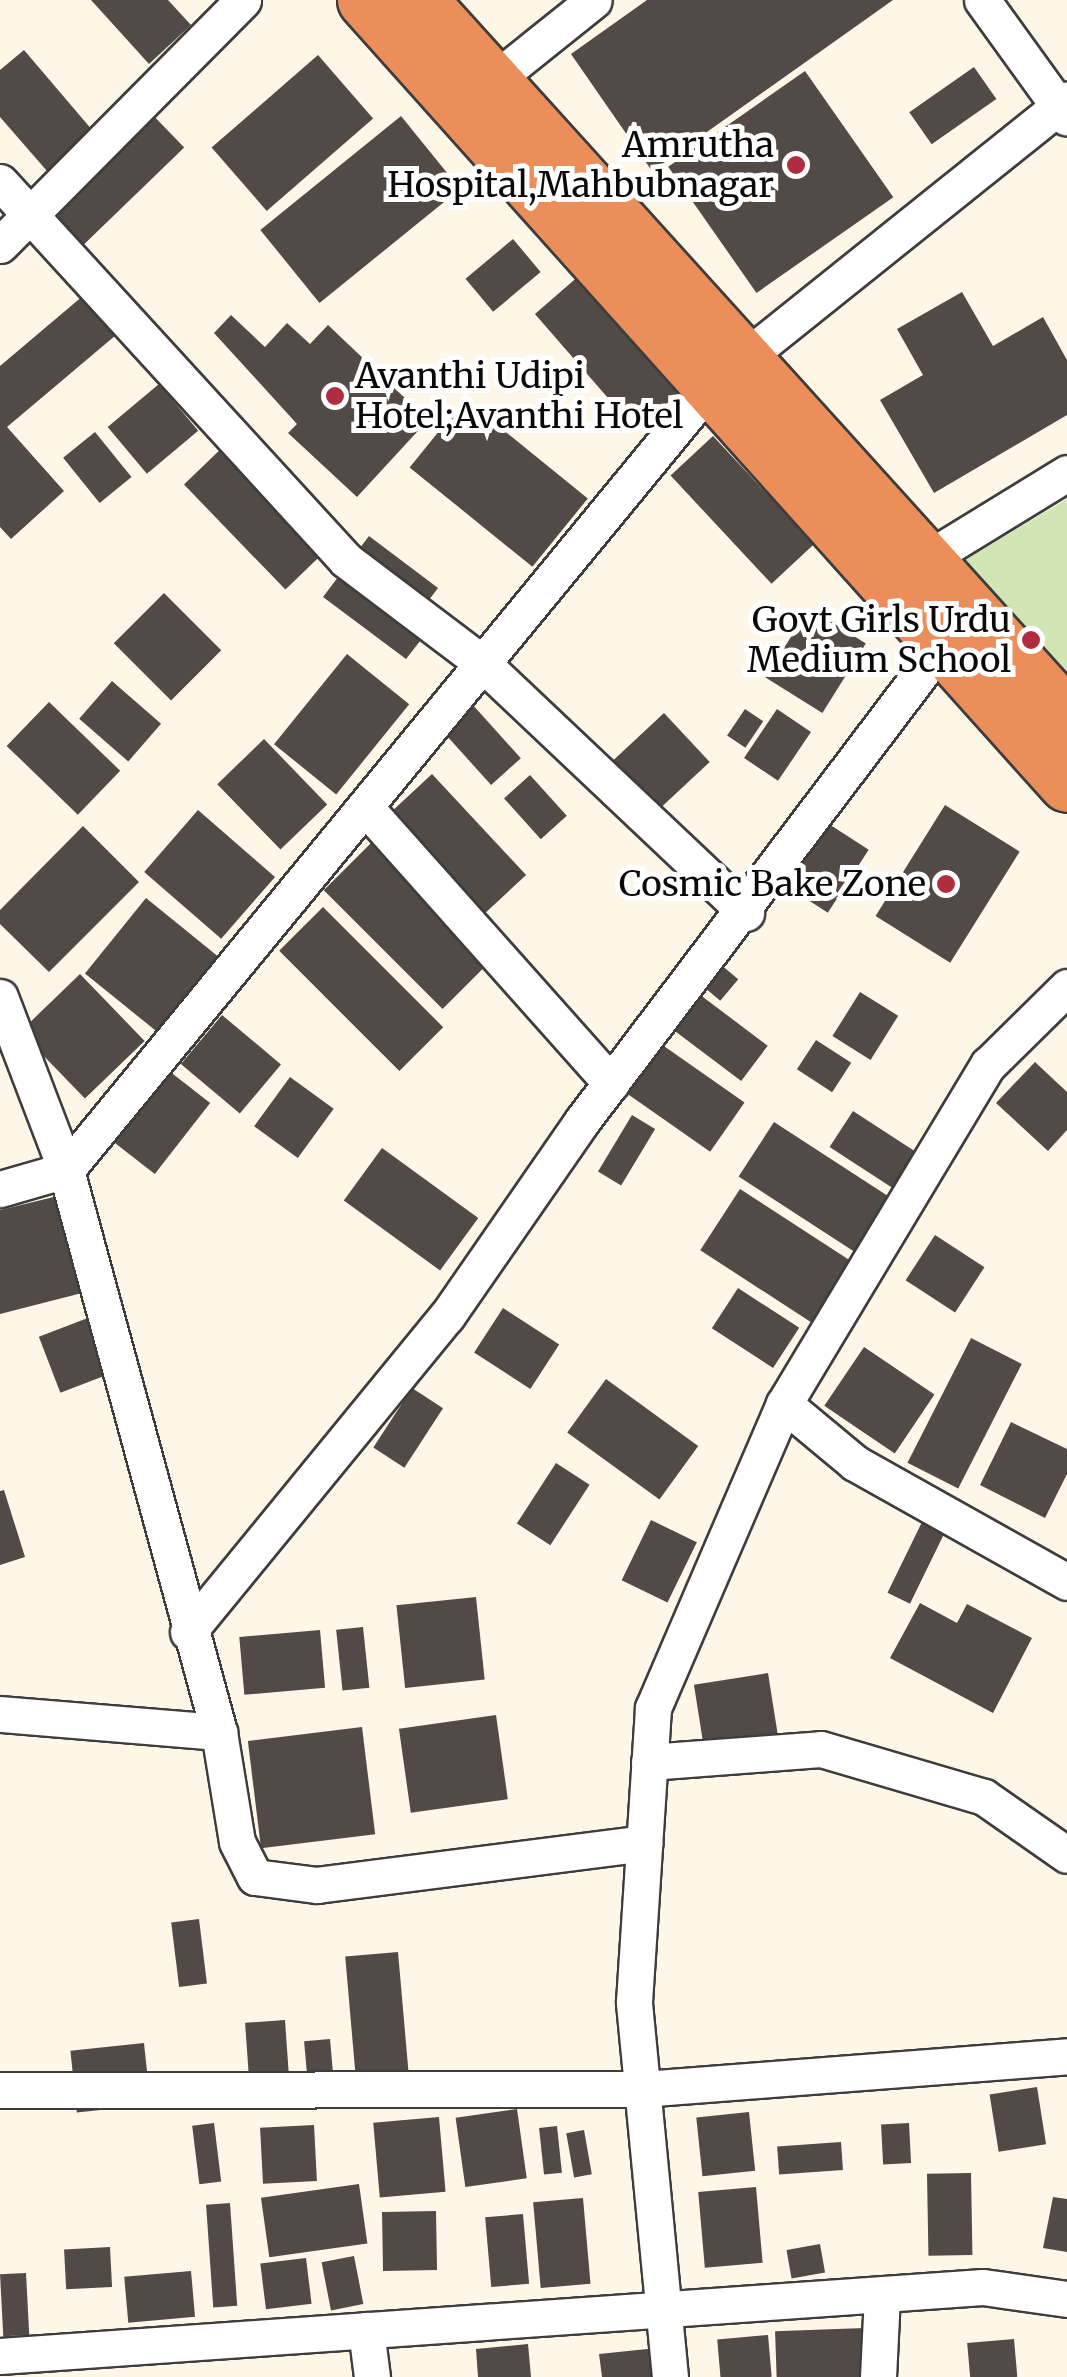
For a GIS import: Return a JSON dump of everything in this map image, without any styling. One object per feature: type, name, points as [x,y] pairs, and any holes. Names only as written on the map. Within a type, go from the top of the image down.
[{"type":"highway","points":[[366,0],[724,375],[922,562],[1067,718]]},
{"type":"highway","points":[[420,0],[493,81],[724,375],[943,644],[1067,784]]},
{"type":"street","points":[[0,245],[243,0]]},
{"type":"street","points":[[493,81],[594,0]]},
{"type":"street","points":[[0,1189],[66,1170],[724,375],[1064,108],[982,0]]},
{"type":"street","points":[[0,182],[346,560],[481,665],[746,913]]},
{"type":"street","points":[[922,562],[1067,473]]},
{"type":"street","points":[[188,1632],[447,1316],[611,1084],[746,913],[943,644]]},
{"type":"street","points":[[365,807],[611,1084]]},
{"type":"street","points":[[670,2377],[634,2002],[653,1708],[784,1404],[988,1065],[1067,987]]},
{"type":"street","points":[[0,997],[66,1170],[188,1632],[219,1732],[237,1842],[263,1882],[317,1885],[644,1843]]},
{"type":"street","points":[[784,1404],[855,1463],[1067,1582]]},
{"type":"street","points":[[0,1714],[219,1732]]},
{"type":"street","points":[[650,1762],[822,1748],[984,1797],[1067,1856]]},
{"type":"street","points":[[0,2090],[642,2089],[1067,2056]]},
{"type":"street","points":[[0,2356],[984,2287],[1067,2299]]},
{"type":"street","points":[[878,2377],[882,2294]]},
{"type":"street","points":[[366,2330],[372,2377]]},
{"type":"green space","points":[[1067,499],[1067,686],[960,563]]},
{"type":"building","points":[[91,0],[168,0],[191,25],[149,64]]},
{"type":"building","points":[[647,0],[893,0],[652,171],[571,54]]},
{"type":"building","points":[[24,50],[93,131],[47,171],[0,117],[0,70]]},
{"type":"building","points":[[318,55],[373,118],[267,211],[212,148]]},
{"type":"building","points":[[974,67],[996,99],[932,144],[909,112]]},
{"type":"building","name":"Amrutha Hospital,Mahbubnagar","points":[[805,71],[893,197],[757,293],[668,167]]},
{"type":"building","points":[[146,108],[184,148],[82,246],[44,207]]},
{"type":"building","points":[[401,116],[460,189],[319,303],[260,230]]},
{"type":"building","points":[[513,239],[541,272],[493,312],[466,279]]},
{"type":"building","points":[[581,274],[682,390],[636,430],[535,314]]},
{"type":"building","points":[[962,292],[993,346],[1043,317],[1067,360],[1067,415],[934,493],[880,400],[923,375],[897,329]]},
{"type":"building","points":[[84,295],[116,335],[7,427],[64,491],[11,539],[0,527],[0,366]]},
{"type":"building","name":"Avanthi Udipi Hotel;Avanthi Hotel","points":[[231,315],[265,347],[287,323],[310,344],[328,325],[428,420],[357,497],[288,433],[297,424],[214,333]]},
{"type":"building","points":[[159,384],[198,431],[147,474],[108,427]]},
{"type":"building","points":[[465,399],[588,498],[532,567],[410,467]]},
{"type":"building","points":[[95,432],[132,477],[100,503],[63,458]]},
{"type":"building","points":[[713,436],[814,544],[772,584],[671,476]]},
{"type":"building","points":[[225,445],[326,550],[285,590],[184,485]]},
{"type":"building","points":[[369,536],[438,588],[410,625],[424,636],[406,659],[323,597]]},
{"type":"building","points":[[164,593],[221,650],[171,700],[114,643]]},
{"type":"building","points":[[809,608],[866,644],[822,713],[766,678]]},
{"type":"building","points":[[347,654],[409,704],[336,794],[274,744]]},
{"type":"building","points":[[112,681],[161,724],[128,761],[79,719]]},
{"type":"building","points":[[49,702],[120,771],[78,815],[7,746]]},
{"type":"building","points":[[472,704],[521,758],[491,785],[442,731]]},
{"type":"building","points":[[745,709],[763,721],[745,748],[727,736]]},
{"type":"building","points":[[777,709],[811,732],[778,781],[744,758]]},
{"type":"building","points":[[664,713],[710,762],[637,830],[591,781]]},
{"type":"building","points":[[264,739],[327,804],[280,850],[217,784]]},
{"type":"building","points":[[432,774],[526,875],[484,914],[390,813]]},
{"type":"building","points":[[530,775],[567,816],[541,839],[504,798]]},
{"type":"building","name":"Cosmic Bake Zone","points":[[945,805],[1020,852],[950,963],[876,916]]},
{"type":"building","points":[[198,810],[275,877],[221,939],[144,872]]},
{"type":"building","points":[[815,815],[869,850],[828,913],[774,878]]},
{"type":"building","points":[[83,826],[139,882],[49,972],[0,924],[0,910]]},
{"type":"building","points":[[374,840],[493,959],[443,1009],[324,890]]},
{"type":"building","points":[[146,898],[217,956],[156,1031],[85,973]]},
{"type":"building","points":[[323,907],[443,1027],[399,1071],[279,951]]},
{"type":"building","points":[[713,958],[738,979],[720,1001],[695,979]]},
{"type":"building","points":[[80,974],[145,1041],[85,1099],[20,1032]]},
{"type":"building","points":[[695,991],[768,1046],[741,1081],[669,1026]]},
{"type":"building","points":[[860,992],[898,1016],[871,1060],[832,1036]]},
{"type":"building","points":[[222,1015],[281,1064],[240,1114],[181,1064]]},
{"type":"building","points":[[816,1040],[851,1063],[832,1092],[797,1069]]},
{"type":"building","points":[[661,1044],[745,1103],[710,1152],[627,1093]]},
{"type":"building","points":[[155,1060],[210,1103],[155,1174],[100,1131]]},
{"type":"building","points":[[1035,1062],[1067,1092],[1067,1130],[1048,1151],[996,1103]]},
{"type":"building","points":[[290,1077],[334,1109],[298,1158],[254,1126]]},
{"type":"building","points":[[853,1111],[922,1156],[898,1192],[830,1147]]},
{"type":"building","points":[[632,1115],[655,1129],[621,1185],[598,1172]]},
{"type":"building","points":[[774,1122],[896,1201],[860,1255],[739,1177]]},
{"type":"building","points":[[382,1148],[478,1218],[440,1271],[344,1201]]},
{"type":"building","points":[[740,1189],[862,1268],[822,1329],[700,1250]]},
{"type":"building","points":[[58,1196],[82,1293],[0,1314],[0,1210]]},
{"type":"building","points":[[935,1235],[984,1267],[955,1312],[906,1280]]},
{"type":"building","points":[[738,1288],[799,1328],[773,1368],[712,1328]]},
{"type":"building","points":[[503,1308],[559,1344],[530,1389],[474,1352]]},
{"type":"building","points":[[93,1316],[115,1372],[60,1393],[39,1337]]},
{"type":"building","points":[[971,1338],[1022,1364],[958,1489],[907,1463]]},
{"type":"building","points":[[864,1347],[934,1395],[895,1453],[824,1406]]},
{"type":"building","points":[[606,1379],[698,1446],[659,1499],[567,1432]]},
{"type":"building","points":[[412,1388],[443,1408],[404,1468],[373,1448]]},
{"type":"building","points":[[1011,1422],[1067,1449],[1067,1474],[1045,1518],[980,1485]]},
{"type":"building","points":[[556,1463],[590,1485],[550,1545],[517,1523]]},
{"type":"building","points":[[4,1490],[25,1557],[0,1565],[0,1491]]},
{"type":"building","points":[[651,1520],[697,1542],[667,1603],[622,1580]]},
{"type":"building","points":[[923,1520],[945,1531],[910,1604],[887,1593]]},
{"type":"building","points":[[476,1597],[485,1680],[405,1688],[396,1605]]},
{"type":"building","points":[[920,1603],[957,1623],[967,1604],[1032,1638],[993,1713],[890,1658]]},
{"type":"building","points":[[363,1627],[369,1688],[343,1690],[336,1630]]},
{"type":"building","points":[[320,1630],[325,1688],[244,1695],[239,1637]]},
{"type":"building","points":[[768,1673],[780,1751],[706,1763],[694,1685]]},
{"type":"building","points":[[496,1715],[508,1799],[411,1813],[399,1729]]},
{"type":"building","points":[[362,1727],[375,1834],[261,1848],[248,1741]]},
{"type":"building","points":[[199,1919],[207,1984],[179,1987],[171,1922]]},
{"type":"building","points":[[398,1952],[409,2073],[356,2077],[345,1957]]},
{"type":"building","points":[[285,2020],[289,2082],[249,2085],[245,2023]]},
{"type":"building","points":[[330,2039],[335,2091],[309,2093],[304,2041]]},
{"type":"building","points":[[144,2043],[150,2105],[77,2112],[70,2051]]},
{"type":"building","points":[[1037,2087],[1046,2144],[999,2152],[990,2095]]},
{"type":"building","points":[[517,2109],[527,2178],[465,2187],[456,2118]]},
{"type":"building","points":[[749,2112],[755,2171],[702,2176],[696,2118]]},
{"type":"building","points":[[439,2117],[446,2192],[380,2197],[373,2123]]},
{"type":"building","points":[[214,2123],[221,2182],[199,2184],[192,2126]]},
{"type":"building","points":[[909,2123],[911,2163],[883,2164],[881,2124]]},
{"type":"building","points":[[314,2125],[317,2181],[263,2184],[260,2128]]},
{"type":"building","points":[[557,2126],[562,2173],[544,2175],[539,2128]]},
{"type":"building","points":[[584,2130],[592,2174],[574,2177],[566,2133]]},
{"type":"building","points":[[841,2142],[843,2170],[779,2174],[777,2146]]},
{"type":"building","points":[[971,2173],[972,2255],[928,2256],[927,2174]]},
{"type":"building","points":[[359,2184],[367,2243],[269,2257],[261,2198]]},
{"type":"building","points":[[756,2187],[763,2263],[705,2268],[698,2192]]},
{"type":"building","points":[[1053,2197],[1067,2199],[1067,2252],[1043,2248]]},
{"type":"building","points":[[583,2198],[590,2284],[541,2288],[533,2202]]},
{"type":"building","points":[[230,2203],[237,2306],[213,2307],[206,2205]]},
{"type":"building","points":[[436,2211],[437,2270],[383,2271],[382,2212]]},
{"type":"building","points":[[523,2214],[529,2284],[491,2287],[485,2217]]},
{"type":"building","points":[[820,2244],[825,2273],[792,2278],[787,2250]]},
{"type":"building","points":[[110,2247],[112,2287],[66,2289],[64,2249]]},
{"type":"building","points":[[354,2256],[363,2304],[331,2310],[322,2262]]},
{"type":"building","points":[[306,2258],[312,2304],[266,2309],[260,2264]]},
{"type":"building","points":[[191,2271],[195,2317],[128,2323],[124,2277]]},
{"type":"building","points":[[26,2273],[29,2335],[3,2336],[0,2274]]},
{"type":"building","points":[[865,2328],[867,2377],[777,2377],[775,2331]]},
{"type":"building","points":[[768,2335],[772,2377],[720,2377],[717,2339]]},
{"type":"building","points":[[1014,2339],[1017,2377],[970,2377],[967,2343]]},
{"type":"building","points":[[528,2344],[531,2377],[478,2377],[476,2349]]},
{"type":"building","points":[[657,2348],[659,2377],[602,2377],[599,2354]]},
{"type":"place","name":"Amrutha Hospital,Mahbubnagar","points":[[796,165]]},
{"type":"place","name":"Avanthi Udipi Hotel;Avanthi Hotel","points":[[335,396]]},
{"type":"place","name":"Govt Girls Urdu Medium School","points":[[1031,640]]},
{"type":"place","name":"Cosmic Bake Zone","points":[[946,884]]}]
